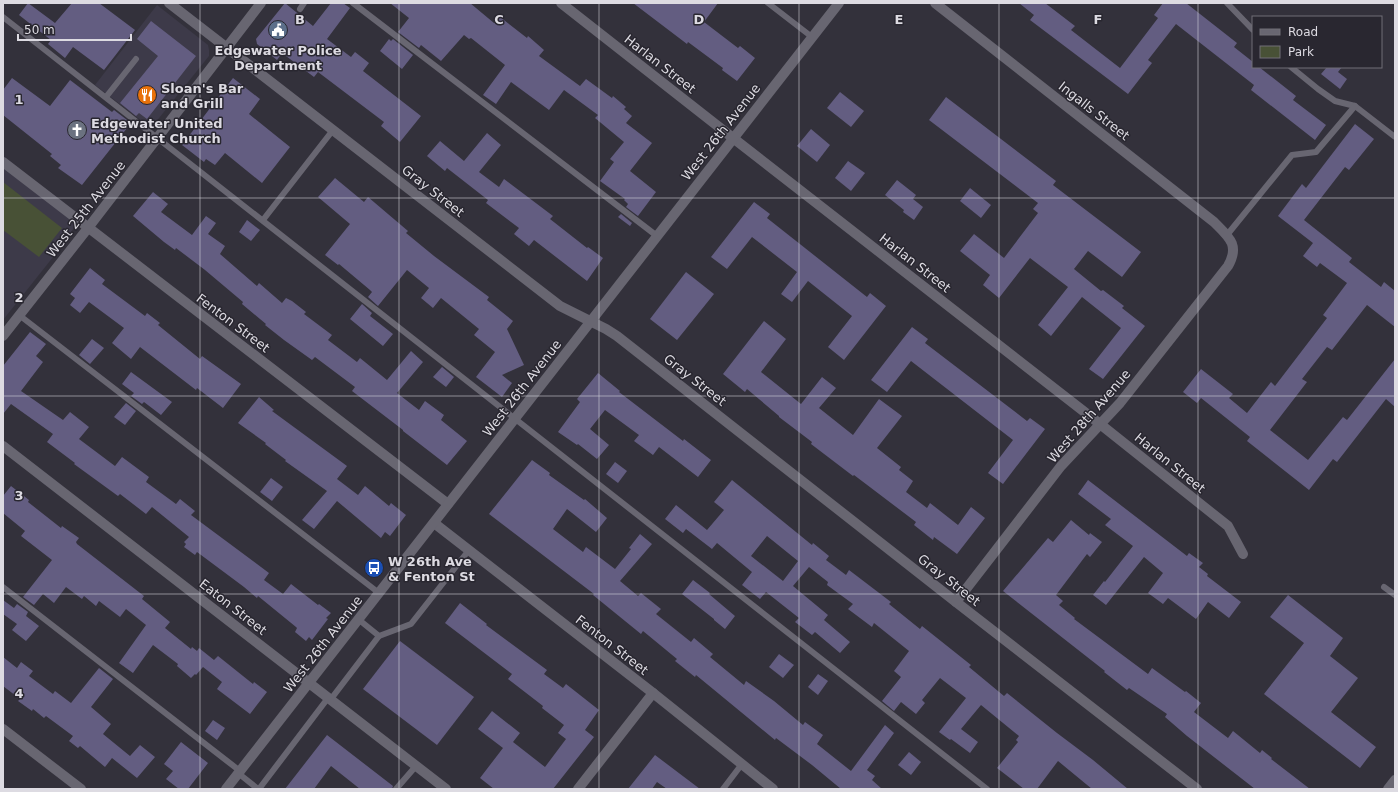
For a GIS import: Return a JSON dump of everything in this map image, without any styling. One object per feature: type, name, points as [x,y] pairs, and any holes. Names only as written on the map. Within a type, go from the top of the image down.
[{"type":"street","name":"Gray Street","points":[[169,3],[560,306],[618,336],[1196,789]]},
{"type":"street","name":"West 25th Avenue","points":[[3,336],[261,3]]},
{"type":"street","name":"Harlan Street","points":[[561,3],[1100,424],[1228,526],[1243,554]]},
{"type":"street","name":"West 26th Avenue","points":[[226,789],[838,3]]},
{"type":"street","name":"Ingalls Street","points":[[935,3],[1214,222],[1227,235],[1232,244]]},
{"type":"street","name":"Fenton Street","points":[[3,162],[448,504]]},
{"type":"street","name":"West 28th Avenue","points":[[956,602],[1062,466],[1120,403],[1228,266],[1233,258],[1232,244]]},
{"type":"street","name":"Eaton Street","points":[[3,446],[446,789]]},
{"type":"street","name":"Fenton Street","points":[[434,523],[653,693],[773,789]]},
{"type":"street","points":[[578,789],[653,693]]},
{"type":"street","points":[[3,730],[81,789]]},
{"type":"street","points":[[1388,789],[1395,780]]},
{"type":"lane","points":[[300,9],[304,3]]},
{"type":"lane","points":[[353,3],[657,236]]},
{"type":"lane","points":[[768,3],[812,37]]},
{"type":"lane","points":[[1226,3],[1252,29]]},
{"type":"lane","points":[[3,16],[987,789]]},
{"type":"lane","points":[[106,97],[136,59]]},
{"type":"lane","points":[[1292,68],[1335,101],[1355,106],[1395,137]]},
{"type":"lane","points":[[1227,235],[1292,155],[1316,152],[1355,106]]},
{"type":"lane","points":[[263,220],[333,130]]},
{"type":"lane","points":[[19,315],[379,593]]},
{"type":"lane","points":[[3,587],[239,772],[258,789],[379,636],[411,624],[469,550]]},
{"type":"lane","points":[[1384,587],[1395,595]]},
{"type":"lane","points":[[358,620],[379,636]]},
{"type":"lane","points":[[723,789],[742,764]]},
{"type":"lane","points":[[396,789],[416,766]]},
{"type":"shaded area","points":[[157,5],[208,45],[209,56],[151,128],[95,85]]},
{"type":"shaded area","points":[[3,167],[71,220],[74,227],[69,237],[3,320]]},
{"type":"green space","points":[[3,182],[62,228],[39,257],[3,230]]},
{"type":"building","points":[[28,3],[55,23],[72,3],[99,3],[135,30],[104,70],[73,47],[65,58],[48,44],[51,40],[19,15]]},
{"type":"building","points":[[285,3],[313,26],[331,3],[343,3],[350,8],[327,39],[351,57],[355,52],[369,63],[363,71],[421,116],[400,142],[381,126],[384,122],[318,72],[314,77],[282,53],[277,60],[257,44],[256,39]]},
{"type":"building","points":[[390,3],[470,3],[494,23],[500,17],[527,38],[528,36],[544,50],[539,56],[580,86],[586,79],[612,98],[613,96],[626,107],[624,109],[632,116],[626,123],[652,143],[630,171],[656,192],[638,216],[626,207],[628,204],[624,200],[625,199],[600,181],[614,162],[610,159],[624,142],[595,118],[598,115],[564,90],[549,110],[511,82],[496,104],[483,95],[505,65],[471,38],[469,39],[464,35],[441,61],[421,45],[419,48],[398,32],[409,18]]},
{"type":"building","points":[[633,3],[718,3],[704,22],[738,48],[740,46],[755,58],[737,81],[722,70],[723,68],[688,42],[687,44]]},
{"type":"building","points":[[1019,3],[1045,3],[1075,26],[1071,30],[1120,68],[1158,18],[1154,15],[1163,3],[1186,3],[1237,43],[1234,47],[1252,61],[1252,68],[1260,68],[1296,96],[1293,100],[1326,125],[1315,140],[1251,90],[1254,85],[1176,24],[1148,60],[1152,63],[1128,94],[1030,20],[1034,15]]},
{"type":"building","points":[[151,21],[196,56],[147,119],[139,113],[136,116],[120,103],[158,56],[137,39]]},
{"type":"building","points":[[389,39],[391,41],[393,39],[413,55],[402,69],[380,51]]},
{"type":"building","points":[[1326,68],[1341,68],[1338,72],[1347,79],[1340,89],[1321,74]]},
{"type":"building","name":"Edgewater United Methodist Church","points":[[12,78],[50,106],[70,80],[112,112],[114,110],[131,123],[82,185],[58,168],[61,165],[50,156],[52,154],[3,115],[3,90]]},
{"type":"building","points":[[233,78],[260,99],[249,114],[290,147],[262,183],[225,153],[215,165],[206,159],[204,162],[182,145]]},
{"type":"building","points":[[840,92],[864,111],[851,127],[827,108]]},
{"type":"building","points":[[946,97],[1056,181],[1053,185],[1141,252],[1122,277],[1088,251],[1074,269],[1101,291],[1103,290],[1124,306],[1122,308],[1145,326],[1103,379],[1089,369],[1121,328],[1082,297],[1051,336],[1038,325],[1068,287],[1030,258],[999,298],[983,285],[990,275],[960,251],[974,234],[1004,258],[1038,213],[1033,209],[1038,203],[929,120]]},
{"type":"building","points":[[1355,124],[1374,139],[1349,170],[1345,167],[1304,220],[1352,258],[1349,262],[1381,287],[1384,282],[1395,291],[1395,327],[1367,305],[1332,350],[1327,347],[1302,379],[1307,382],[1270,430],[1308,460],[1343,417],[1347,420],[1395,359],[1395,407],[1386,399],[1337,462],[1333,459],[1309,490],[1247,441],[1250,437],[1201,398],[1197,403],[1183,392],[1201,369],[1233,394],[1229,398],[1247,413],[1271,382],[1275,386],[1327,318],[1323,315],[1347,283],[1320,263],[1317,267],[1303,256],[1313,243],[1278,216],[1302,184],[1306,188]]},
{"type":"building","points":[[811,129],[830,145],[817,162],[797,146]]},
{"type":"building","points":[[487,133],[501,145],[479,172],[499,187],[504,179],[553,216],[550,219],[587,248],[588,247],[603,258],[587,281],[534,240],[529,246],[514,234],[519,228],[486,203],[488,200],[447,168],[445,171],[427,156],[440,141],[464,161]]},
{"type":"building","points":[[848,161],[865,173],[851,191],[835,178]]},
{"type":"building","points":[[335,178],[364,202],[368,197],[408,231],[406,233],[489,297],[487,300],[513,321],[507,329],[524,365],[502,375],[512,383],[502,397],[476,377],[495,352],[474,335],[479,329],[441,298],[433,308],[421,298],[429,288],[407,270],[378,306],[368,297],[372,292],[370,290],[339,264],[338,265],[325,255],[350,224],[318,197]]},
{"type":"building","points":[[897,180],[916,195],[913,199],[923,207],[914,220],[885,195]]},
{"type":"building","points":[[970,188],[991,205],[981,218],[960,201]]},
{"type":"building","points":[[153,192],[168,204],[161,212],[192,235],[206,216],[216,223],[208,234],[225,246],[220,254],[257,286],[259,283],[282,303],[286,298],[306,312],[304,314],[332,335],[328,340],[357,362],[360,358],[387,380],[411,351],[423,362],[397,393],[419,410],[425,401],[444,415],[441,420],[467,441],[447,465],[352,391],[355,387],[315,357],[312,360],[284,340],[265,325],[266,324],[242,304],[243,302],[205,270],[176,248],[175,250],[164,242],[133,216]]},
{"type":"building","points":[[754,202],[770,214],[767,218],[867,297],[870,293],[886,306],[844,360],[828,347],[852,316],[808,281],[792,302],[781,294],[797,272],[752,237],[727,269],[711,257]]},
{"type":"building","points":[[621,214],[632,223],[630,226],[618,217]]},
{"type":"building","points":[[247,220],[260,230],[251,241],[239,232]]},
{"type":"building","points":[[90,268],[105,280],[102,284],[145,316],[147,313],[160,323],[158,325],[200,359],[202,356],[241,384],[223,408],[197,388],[196,390],[140,347],[131,359],[112,343],[124,328],[89,302],[80,313],[70,305],[75,298],[70,294]]},
{"type":"building","points":[[686,272],[714,294],[677,340],[650,319]]},
{"type":"building","points":[[362,304],[372,313],[370,316],[393,334],[383,346],[350,319]]},
{"type":"building","points":[[764,321],[786,339],[761,372],[801,404],[822,377],[836,388],[819,408],[853,435],[879,399],[902,416],[877,448],[901,467],[899,470],[913,481],[906,492],[927,508],[930,503],[958,525],[971,507],[985,518],[957,554],[934,537],[933,540],[914,525],[916,522],[811,444],[812,442],[779,417],[747,389],[745,392],[723,374]]},
{"type":"building","points":[[912,327],[928,339],[925,343],[1027,421],[1030,418],[1045,429],[1003,484],[988,473],[1013,440],[911,361],[887,392],[871,380]]},
{"type":"building","points":[[30,332],[46,344],[36,356],[43,362],[21,391],[63,420],[70,412],[89,427],[79,439],[115,466],[122,457],[149,477],[146,482],[176,504],[180,499],[195,511],[191,515],[269,573],[264,580],[283,594],[291,584],[331,613],[326,618],[328,619],[312,640],[309,637],[306,641],[295,632],[296,627],[258,596],[257,598],[197,552],[195,555],[184,547],[186,544],[184,542],[189,537],[152,507],[146,514],[120,494],[118,496],[74,464],[75,463],[47,442],[53,434],[11,404],[3,414],[3,366]]},
{"type":"building","points":[[92,339],[104,348],[90,364],[79,355]]},
{"type":"building","points":[[442,367],[454,377],[446,387],[433,377]]},
{"type":"building","points":[[131,372],[172,402],[161,415],[144,402],[142,404],[131,396],[134,393],[122,384]]},
{"type":"building","points":[[598,373],[620,391],[619,392],[683,441],[684,439],[711,460],[698,477],[659,447],[653,455],[634,441],[639,435],[605,410],[590,429],[609,445],[597,459],[578,444],[577,445],[558,432],[580,402],[577,399]]},
{"type":"building","points":[[259,397],[274,410],[272,411],[347,466],[337,479],[358,495],[365,486],[389,506],[391,503],[406,515],[390,536],[385,532],[381,538],[337,501],[314,529],[302,520],[327,491],[285,461],[286,460],[265,444],[266,443],[238,423]]},
{"type":"building","points":[[126,403],[136,411],[125,425],[114,417]]},
{"type":"building","points":[[532,460],[550,473],[549,475],[584,500],[585,499],[607,518],[596,532],[567,509],[553,529],[583,552],[586,547],[615,569],[631,549],[629,548],[640,534],[652,544],[620,581],[638,596],[641,593],[661,609],[656,614],[691,642],[694,638],[713,654],[710,657],[744,685],[746,681],[774,701],[803,725],[805,722],[823,735],[817,744],[851,771],[885,725],[894,733],[867,770],[875,776],[872,780],[882,789],[841,789],[776,738],[775,740],[696,675],[695,677],[675,661],[677,659],[643,631],[641,634],[593,595],[594,594],[489,514]]},
{"type":"building","points":[[615,462],[627,471],[618,483],[606,474]]},
{"type":"building","points":[[271,478],[283,487],[272,501],[260,492]]},
{"type":"building","points":[[732,480],[812,545],[813,543],[829,556],[826,560],[846,575],[849,570],[891,602],[889,604],[920,629],[922,626],[971,665],[969,667],[1004,696],[1007,693],[1128,789],[1092,789],[1058,761],[1037,789],[1024,789],[997,768],[1018,742],[1016,740],[1019,736],[981,705],[961,729],[978,742],[970,753],[939,732],[966,698],[940,678],[922,700],[925,703],[916,714],[901,702],[894,711],[882,701],[901,677],[894,671],[909,651],[874,623],[872,627],[848,609],[853,604],[827,585],[828,582],[809,567],[793,586],[828,615],[824,620],[850,642],[840,653],[815,632],[812,635],[795,622],[799,618],[766,592],[760,599],[742,585],[752,572],[717,543],[712,549],[686,529],[683,533],[665,519],[676,505],[707,530],[724,510],[714,502]],"holes":[[[767,536],[798,561],[783,581],[751,556]]]},
{"type":"building","points":[[1088,480],[1187,556],[1189,553],[1203,563],[1199,567],[1208,574],[1207,576],[1241,602],[1229,618],[1208,602],[1196,619],[1168,598],[1163,604],[1148,593],[1163,573],[1144,557],[1106,605],[1093,595],[1133,546],[1105,525],[1111,519],[1078,494]]},
{"type":"building","points":[[11,486],[29,500],[28,502],[61,528],[62,526],[79,538],[76,542],[77,544],[144,596],[142,599],[170,622],[165,628],[191,649],[192,647],[197,651],[199,648],[214,660],[218,656],[253,684],[254,682],[267,692],[250,714],[217,689],[222,682],[203,667],[191,678],[177,666],[178,664],[153,645],[133,673],[119,663],[146,625],[126,609],[120,617],[99,601],[96,606],[84,596],[82,599],[66,587],[54,603],[43,594],[34,605],[23,597],[52,560],[21,536],[25,531],[3,513],[3,496]]},
{"type":"building","points":[[1071,520],[1089,535],[1090,533],[1102,542],[1090,557],[1087,554],[1056,595],[1063,601],[1059,605],[1075,618],[1074,619],[1148,674],[1152,668],[1185,692],[1186,691],[1201,703],[1194,712],[1228,738],[1233,731],[1260,753],[1262,750],[1272,758],[1271,759],[1310,789],[1255,789],[1187,736],[1165,717],[1167,714],[1129,688],[1127,690],[1003,591],[1048,538],[1053,542]]},
{"type":"building","points":[[693,580],[735,616],[725,629],[682,594]]},
{"type":"building","points":[[1288,595],[1343,638],[1330,656],[1358,678],[1331,712],[1376,747],[1360,768],[1264,694],[1304,643],[1270,617]]},
{"type":"building","points":[[3,600],[14,608],[17,604],[28,612],[26,616],[39,626],[26,641],[12,630],[17,624],[3,614]]},
{"type":"building","points":[[460,603],[487,624],[486,625],[547,670],[544,674],[563,688],[566,684],[599,710],[585,730],[594,737],[553,789],[494,789],[480,778],[503,748],[478,729],[492,711],[520,733],[513,742],[545,767],[566,739],[558,733],[564,725],[542,708],[543,706],[508,679],[512,674],[445,623]]},
{"type":"building","points":[[400,641],[474,697],[437,745],[363,689]]},
{"type":"building","points":[[779,654],[794,665],[783,678],[769,667]]},
{"type":"building","points":[[3,657],[17,668],[21,662],[33,671],[29,676],[53,694],[55,691],[71,703],[99,668],[113,679],[91,707],[111,724],[103,734],[130,756],[140,745],[155,757],[137,778],[112,758],[105,767],[80,746],[78,748],[69,741],[73,736],[46,716],[44,718],[33,709],[32,711],[18,701],[20,699],[3,686]]},
{"type":"building","points":[[818,674],[828,681],[818,695],[808,687]]},
{"type":"building","points":[[213,720],[225,728],[217,740],[205,731]]},
{"type":"building","points":[[327,735],[393,786],[392,789],[360,789],[331,766],[314,789],[285,789]]},
{"type":"building","points":[[181,742],[208,763],[188,789],[179,789],[166,779],[173,771],[164,764]]},
{"type":"building","points":[[909,752],[921,762],[911,775],[898,765]]},
{"type":"building","points":[[655,755],[700,789],[667,789],[657,782],[652,789],[628,789]]},
{"type":"place","name":"Edgewater Police Department","points":[[278,30]]},
{"type":"place","name":"Sloan's Bar and Grill","points":[[147,95]]},
{"type":"place","name":"Edgewater United Methodist Church","points":[[77,130]]},
{"type":"place","name":"W 26th Ave & Fenton St","points":[[374,568]]}]
